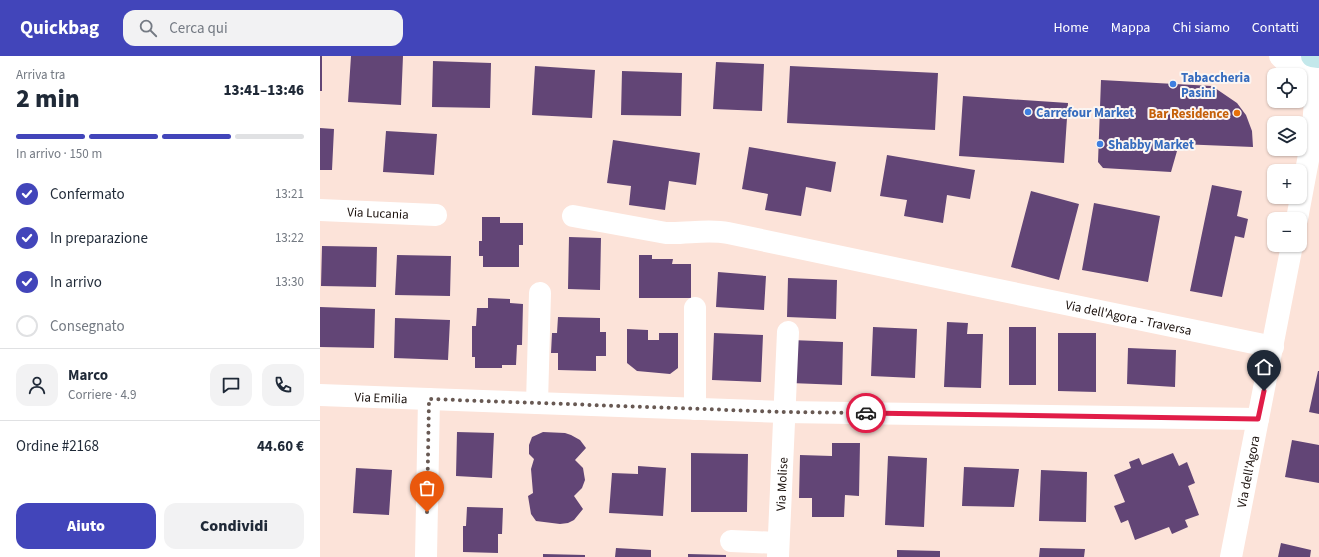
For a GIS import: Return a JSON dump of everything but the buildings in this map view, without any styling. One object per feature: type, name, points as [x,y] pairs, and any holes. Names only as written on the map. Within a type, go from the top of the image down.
[{"type":"main road","points":[[1312,56],[1319,57]]},
{"type":"street","points":[[1280,56],[1290,68]]},
{"type":"street","points":[[1299,212],[1316,131],[1315,87],[1309,69],[1302,56]]},
{"type":"street","points":[[1307,106],[1316,131]]},
{"type":"street","name":"Via Lucania","points":[[320,210],[436,215]]},
{"type":"street","name":"Via dell'Agora - Traversa","points":[[572,216],[666,233],[679,234],[710,231],[728,232],[1273,347]]},
{"type":"street","name":"Via dell'Agora","points":[[1231,557],[1291,252]]},
{"type":"street","points":[[537,403],[540,293]]},
{"type":"street","points":[[695,308],[695,409]]},
{"type":"street","name":"Via Molise","points":[[778,550],[788,332]]},
{"type":"street","name":"Via Emilia","points":[[320,395],[784,412],[1258,419]]},
{"type":"street","points":[[426,557],[429,399]]},
{"type":"street","points":[[731,541],[778,550]]},
{"type":"way so far","points":[[427,512],[429,399],[784,412],[866,413]]},
{"type":"place","name":"Tabaccheria Pasini","points":[[1173,84]]},
{"type":"place","name":"Carrefour Market","points":[[1028,112]]},
{"type":"place","name":"Bar Residence","points":[[1237,113]]},
{"type":"place","name":"Shabby Market","points":[[1100,144]]},
{"type":"route","points":[[866,413],[1258,419],[1264,391]]}]
